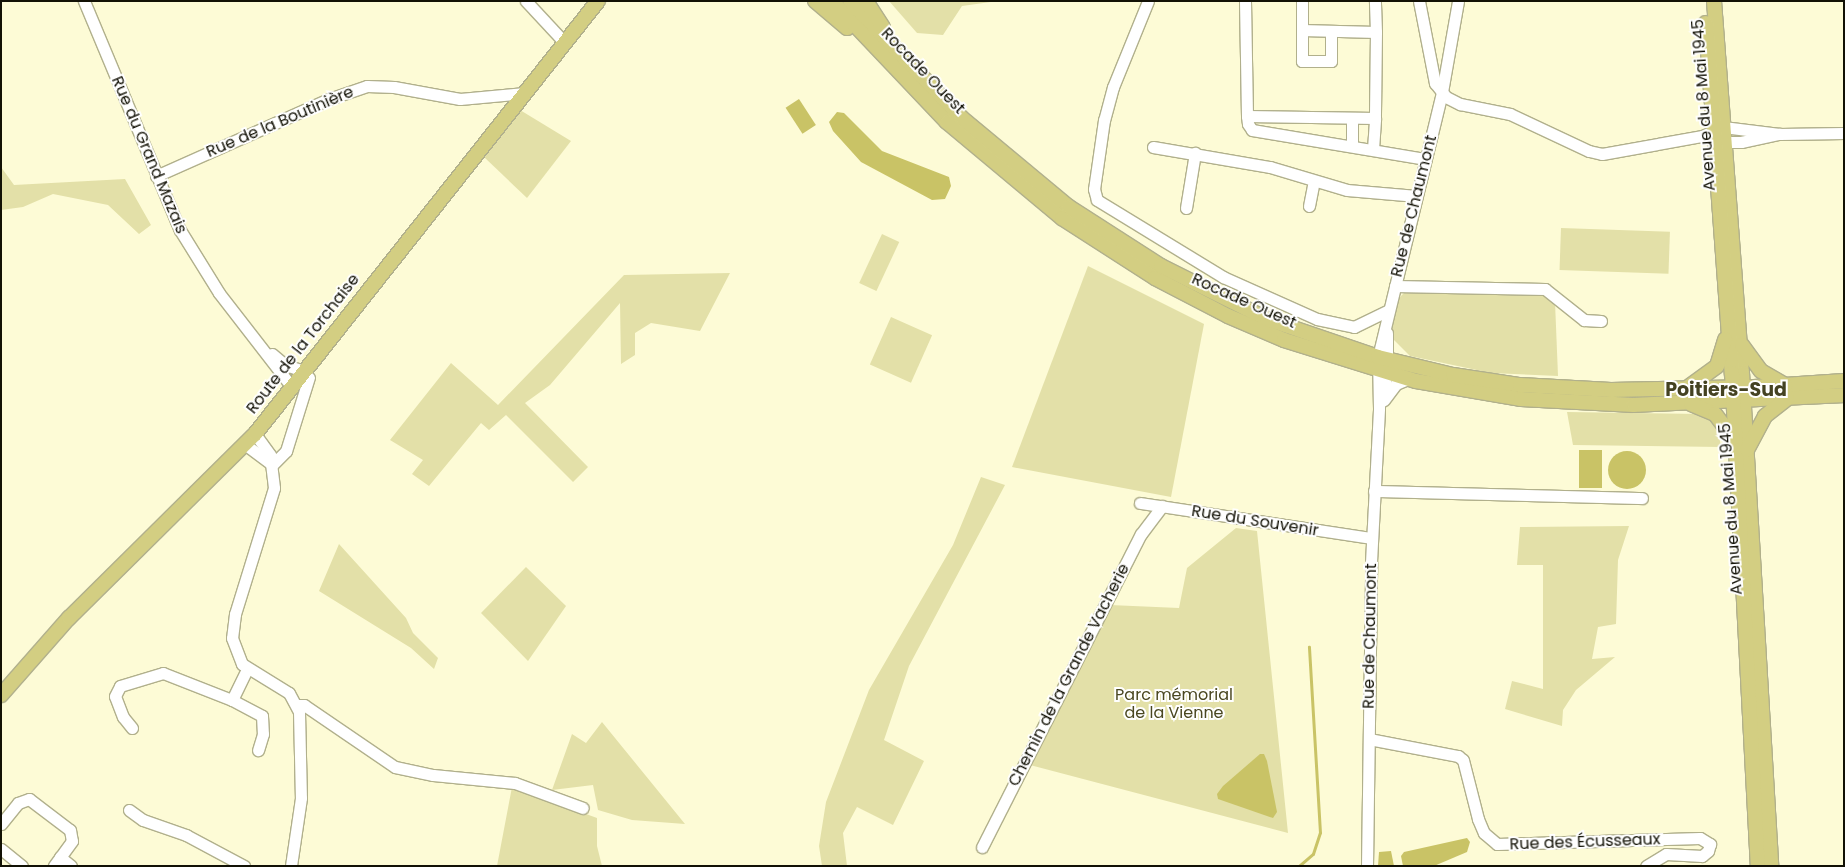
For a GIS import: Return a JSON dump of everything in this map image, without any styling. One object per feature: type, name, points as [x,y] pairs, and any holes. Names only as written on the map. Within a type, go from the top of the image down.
[{"type":"main road","points":[[815,1],[907,83]]},
{"type":"main road","name":"Rocade Ouest","points":[[832,1],[907,83],[1031,194],[1124,260],[1187,295],[1262,331],[1382,365],[1520,385],[1686,396]]},
{"type":"main road","name":"Rocade Ouest","points":[[850,1],[962,118],[1069,207],[1161,266],[1267,319],[1382,365],[1408,379],[1487,394],[1559,402],[1634,406],[1686,396],[1737,392],[1786,392]]},
{"type":"main road","points":[[866,1],[885,30],[962,118]]},
{"type":"main road","name":"Avenue du 8 Mai 1945","points":[[1705,1],[1728,323],[1746,452],[1770,866]]},
{"type":"main road","name":"Avenue du 8 Mai 1945","points":[[1714,1],[1715,135],[1739,338],[1734,439],[1758,866]]},
{"type":"main road","name":"Route de la Torchaise","points":[[1,695],[69,618],[246,444],[292,388],[307,374],[526,93],[552,68],[565,43],[598,3]]},
{"type":"main road","points":[[1728,323],[1717,366],[1686,396],[1715,414],[1734,439]]},
{"type":"main road","points":[[1739,338],[1757,368],[1786,392],[1844,395]]},
{"type":"main road","points":[[1746,452],[1765,416],[1786,392],[1844,381]]},
{"type":"main road","name":"Route de la Torchaise","points":[[1,702],[15,681]]},
{"type":"street","name":"Rue du Grand Mazais","points":[[84,1],[156,176],[194,254],[219,293],[264,348],[292,388]]},
{"type":"street","points":[[526,1],[565,43]]},
{"type":"street","points":[[1148,1],[1104,120],[1094,189],[1097,200],[1224,276],[1317,319],[1354,327],[1387,315]]},
{"type":"street","points":[[1245,1],[1247,116],[1252,130],[1426,159]]},
{"type":"street","points":[[1302,1],[1302,61],[1331,61],[1331,31]]},
{"type":"street","points":[[1373,149],[1376,1]]},
{"type":"street","points":[[1419,1],[1431,74],[1442,92],[1460,104],[1510,114],[1596,153],[1609,154],[1715,135],[1844,133]]},
{"type":"street","name":"Rue de Chaumont","points":[[1367,866],[1371,538],[1387,315],[1442,92],[1458,1]]},
{"type":"street","points":[[1302,30],[1376,32]]},
{"type":"street","name":"Rue de la Boutinière","points":[[156,176],[329,99],[367,86],[394,87],[460,99],[526,93]]},
{"type":"street","points":[[1247,116],[1375,118]]},
{"type":"street","points":[[1352,118],[1352,146]]},
{"type":"street","points":[[1153,146],[1284,170],[1347,190],[1417,196]]},
{"type":"street","points":[[1186,208],[1195,153]]},
{"type":"street","points":[[1309,206],[1314,181]]},
{"type":"street","points":[[1395,286],[1545,288],[1584,320],[1601,321]]},
{"type":"street","name":"Rue du Grand Mazais","points":[[264,348],[286,365],[307,374]]},
{"type":"street","points":[[272,465],[286,451],[307,374]]},
{"type":"street","points":[[1379,408],[1396,384],[1408,379]]},
{"type":"street","points":[[255,434],[272,465],[272,498],[233,629],[233,647],[247,669],[284,689],[297,705],[300,719],[302,784],[291,866]]},
{"type":"street","points":[[246,444],[272,465]]},
{"type":"street","points":[[1374,491],[1642,498]]},
{"type":"street","name":"Rue du Souvenir","points":[[1140,503],[1371,538]]},
{"type":"street","name":"Chemin de la Grande Vacherie","points":[[982,847],[1140,534],[1162,506]]},
{"type":"street","points":[[232,700],[247,669]]},
{"type":"street","points":[[132,728],[123,718],[115,692],[120,686],[153,674],[167,674],[232,700],[262,716],[263,734],[258,750]]},
{"type":"street","points":[[297,705],[304,705],[394,767],[433,775],[515,783],[583,808]]},
{"type":"street","name":"Rue des Écusseaux","points":[[1369,739],[1458,756],[1463,760],[1478,819],[1484,833],[1497,844],[1697,838],[1706,839],[1710,844],[1708,851],[1702,856],[1672,854],[1646,866]]},
{"type":"street","points":[[1,824],[18,803],[32,795],[76,829],[72,841],[57,862],[71,866]]},
{"type":"street","points":[[129,810],[142,820],[186,835],[244,866]]},
{"type":"street","points":[[1,849],[22,866]]},
{"type":"green space","points":[[889,1],[998,1],[962,6],[943,35],[917,33]]},
{"type":"green space","points":[[520,110],[571,141],[527,198],[484,157]]},
{"type":"green space","points":[[1,167],[14,185],[125,179],[151,225],[139,234],[108,205],[53,194],[23,207],[1,210]]},
{"type":"green space","points":[[1561,228],[1670,232],[1668,274],[1560,270]]},
{"type":"green space","points":[[882,234],[899,242],[876,291],[859,283]]},
{"type":"green space","points":[[1088,266],[1204,324],[1171,497],[1012,467]]},
{"type":"green space","points":[[730,273],[700,331],[651,323],[635,333],[635,355],[621,364],[620,303],[550,385],[525,403],[588,467],[573,482],[506,415],[489,430],[481,423],[429,486],[412,474],[423,460],[390,440],[451,363],[498,405],[624,275]]},
{"type":"green space","points":[[1404,293],[1547,295],[1555,302],[1558,376],[1491,373],[1410,356],[1391,337],[1397,300]]},
{"type":"green space","points":[[891,317],[932,335],[911,383],[870,365]]},
{"type":"green space","points":[[1567,412],[1700,414],[1711,418],[1717,425],[1721,447],[1573,445]]},
{"type":"green space","points":[[981,477],[1005,485],[909,666],[884,740],[924,761],[893,825],[857,807],[843,833],[847,866],[822,866],[819,846],[826,802],[869,690],[953,545]]},
{"type":"green space","points":[[1629,526],[1618,560],[1616,624],[1598,627],[1592,659],[1615,657],[1576,690],[1563,710],[1562,726],[1505,709],[1512,681],[1543,689],[1543,565],[1517,565],[1520,527]]},
{"type":"green space","name":"Parc mémorial de la Vienne","points":[[1236,528],[1257,531],[1288,833],[1030,765],[1110,605],[1179,608],[1187,568]]},
{"type":"green space","points":[[339,544],[406,618],[413,633],[438,658],[434,669],[411,648],[319,591]]},
{"type":"green space","points":[[526,567],[566,606],[528,661],[481,613]]},
{"type":"green space","points":[[602,722],[685,824],[632,820],[598,810],[593,785],[552,790],[572,734],[586,743]]},
{"type":"green space","points":[[512,787],[597,818],[597,846],[602,866],[497,866]]},
{"type":"shaded area","points":[[799,99],[816,125],[802,134],[786,108]]},
{"type":"shaded area","points":[[837,112],[844,113],[882,151],[949,177],[951,186],[945,199],[932,200],[861,162],[833,131],[829,122]]},
{"type":"shaded area","points":[[1579,450],[1602,450],[1602,488],[1579,488]]},
{"type":"shaded area","points":[[1627,451],[1641,456],[1646,470],[1641,484],[1627,489],[1613,484],[1608,470],[1613,456]]},
{"type":"shaded area","points":[[1260,754],[1264,754],[1267,761],[1277,812],[1273,818],[1218,799],[1217,794],[1223,786]]},
{"type":"shaded area","points":[[1467,838],[1470,842],[1467,852],[1434,866],[1403,866],[1401,856],[1404,852]]},
{"type":"shaded area","points":[[1391,851],[1394,866],[1378,866],[1379,852]]},
{"type":"waterway","points":[[1299,866],[1313,854],[1320,833],[1309,647]]},
{"type":"district","name":"Poitiers-Sud","points":[[1726,390]]}]
